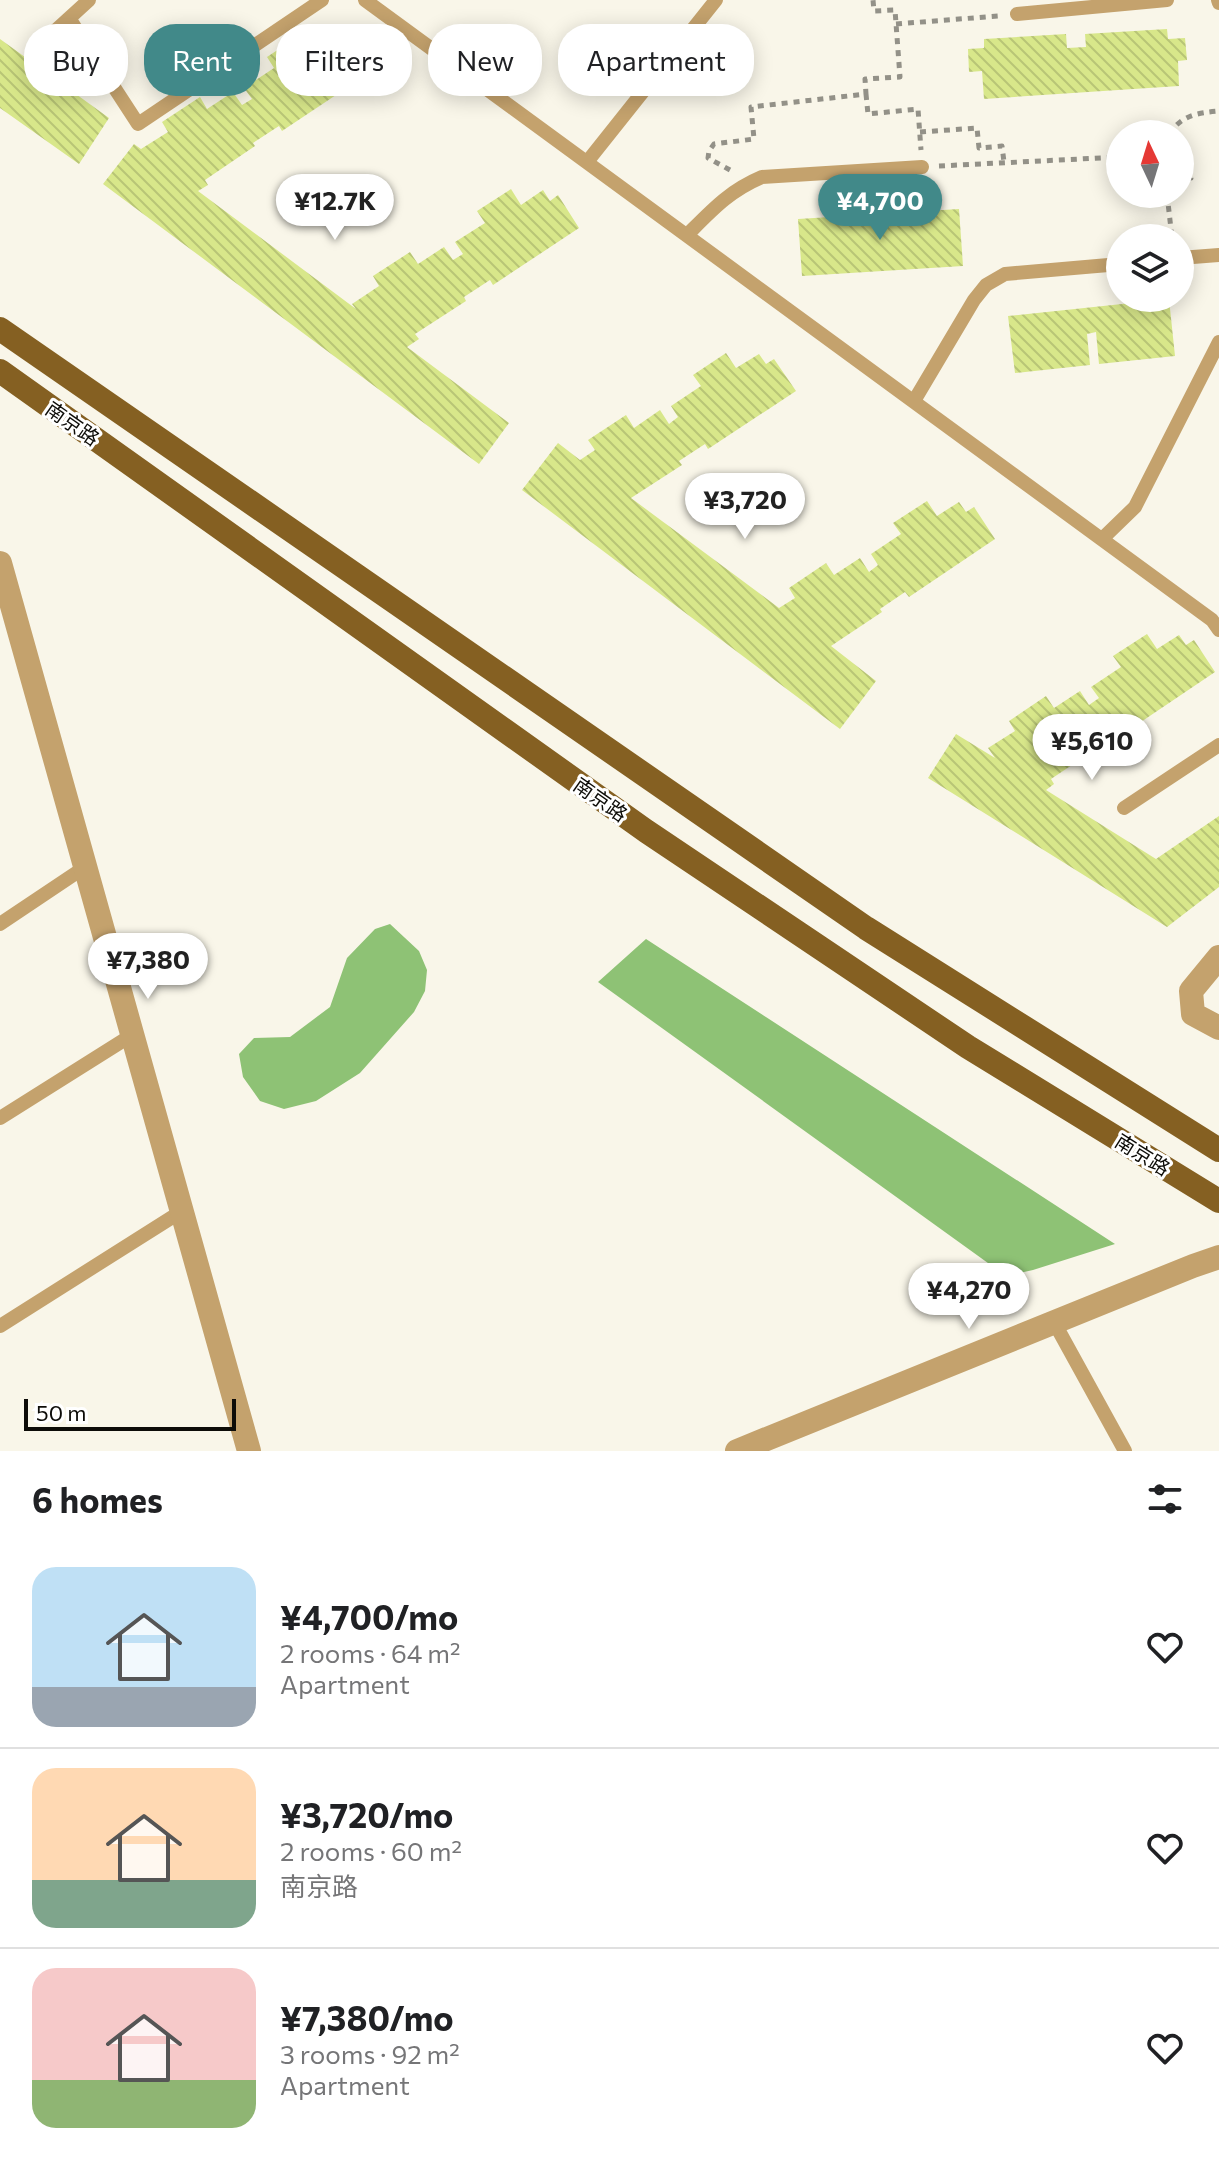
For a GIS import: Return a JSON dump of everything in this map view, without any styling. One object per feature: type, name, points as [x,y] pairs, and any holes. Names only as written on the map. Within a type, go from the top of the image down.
[{"type":"main road","name":"南京路","points":[[0,329],[866,928],[1219,1150]]},
{"type":"main road","name":"南京路","points":[[0,371],[646,831],[968,1047],[1219,1201]]},
{"type":"street","points":[[0,563],[249,1451]]},
{"type":"street","points":[[1219,957],[1191,991],[1193,1014],[1219,1028]]},
{"type":"street","points":[[737,1451],[1219,1257]]},
{"type":"lane","points":[[62,24],[89,0]]},
{"type":"lane","points":[[69,18],[138,124],[322,0]]},
{"type":"lane","points":[[365,0],[1212,620],[1219,630]]},
{"type":"lane","points":[[587,162],[716,0]]},
{"type":"lane","points":[[1017,14],[1167,0]]},
{"type":"lane","points":[[687,235],[720,200],[762,177],[922,167]]},
{"type":"lane","points":[[1194,257],[1219,255]]},
{"type":"lane","points":[[914,401],[986,285],[1005,274],[1106,265]]},
{"type":"lane","points":[[1102,539],[1135,507],[1219,342]]},
{"type":"lane","points":[[1124,808],[1219,745]]},
{"type":"lane","points":[[0,924],[85,867]]},
{"type":"lane","points":[[0,1118],[132,1035]]},
{"type":"lane","points":[[0,1326],[182,1211]]},
{"type":"lane","points":[[1054,1322],[1125,1451]]},
{"type":"path","points":[[873,0],[874,11],[895,10],[900,77],[865,79],[868,114],[918,109],[922,167],[1106,158]]},
{"type":"path","points":[[896,24],[1017,14]]},
{"type":"path","points":[[744,185],[726,167],[708,158],[714,144],[754,139],[751,107],[866,94]]},
{"type":"path","points":[[1182,120],[1196,113],[1219,111]]},
{"type":"path","points":[[920,132],[977,128],[979,148],[1002,146],[1004,162]]},
{"type":"shaded area","points":[[390,924],[419,951],[427,970],[425,991],[414,1012],[360,1073],[316,1101],[284,1109],[260,1101],[243,1077],[239,1054],[254,1038],[290,1037],[330,1007],[347,958],[375,929]]},
{"type":"shaded area","points":[[646,939],[1115,1244],[1006,1276],[598,982]]},
{"type":"building","points":[[1167,29],[1168,39],[1185,38],[1187,60],[1178,61],[1179,86],[984,99],[982,71],[969,72],[968,49],[984,48],[984,39],[1066,34],[1067,48],[1086,47],[1085,34]]},
{"type":"building","points":[[0,39],[24,56],[24,96],[79,96],[109,118],[79,164],[0,108]]},
{"type":"building","points":[[276,51],[276,96],[334,96],[282,131],[279,126],[253,143],[255,146],[205,180],[208,185],[198,191],[356,309],[352,304],[379,286],[373,276],[410,252],[418,264],[444,247],[453,260],[463,254],[455,242],[485,223],[477,211],[511,189],[521,205],[543,190],[550,201],[558,195],[579,228],[493,285],[490,280],[464,297],[466,301],[415,334],[419,339],[407,347],[509,423],[479,464],[103,184],[134,144],[141,149],[168,132],[162,122],[200,97],[207,109],[227,96],[236,96],[242,105],[252,99],[250,96],[260,96],[260,77],[274,68],[267,57]]},
{"type":"building","points":[[959,209],[963,266],[802,276],[798,219]]},
{"type":"building","points":[[1106,306],[1106,312],[1170,312],[1175,356],[1099,364],[1096,332],[1087,334],[1090,365],[1015,373],[1008,316]]},
{"type":"building","points":[[726,353],[736,368],[759,354],[766,364],[774,359],[796,391],[708,449],[705,444],[679,461],[682,465],[631,498],[779,608],[795,598],[789,588],[826,563],[834,575],[860,558],[869,572],[878,565],[871,554],[901,534],[893,523],[927,501],[937,516],[959,502],[966,512],[974,507],[995,539],[909,597],[905,592],[880,609],[882,612],[831,646],[876,681],[840,729],[522,490],[558,443],[580,460],[595,450],[588,440],[626,415],[634,428],[660,410],[669,424],[678,417],[671,406],[701,386],[693,375]]},
{"type":"building","points":[[1147,634],[1157,649],[1179,635],[1186,645],[1194,640],[1215,672],[1129,730],[1125,725],[1100,742],[1102,745],[1051,779],[1054,784],[1046,790],[1156,859],[1219,816],[1219,887],[1167,927],[928,778],[956,734],[995,758],[988,748],[1015,731],[1009,721],[1046,696],[1054,708],[1080,691],[1089,705],[1099,698],[1091,687],[1121,667],[1113,656]]}]
